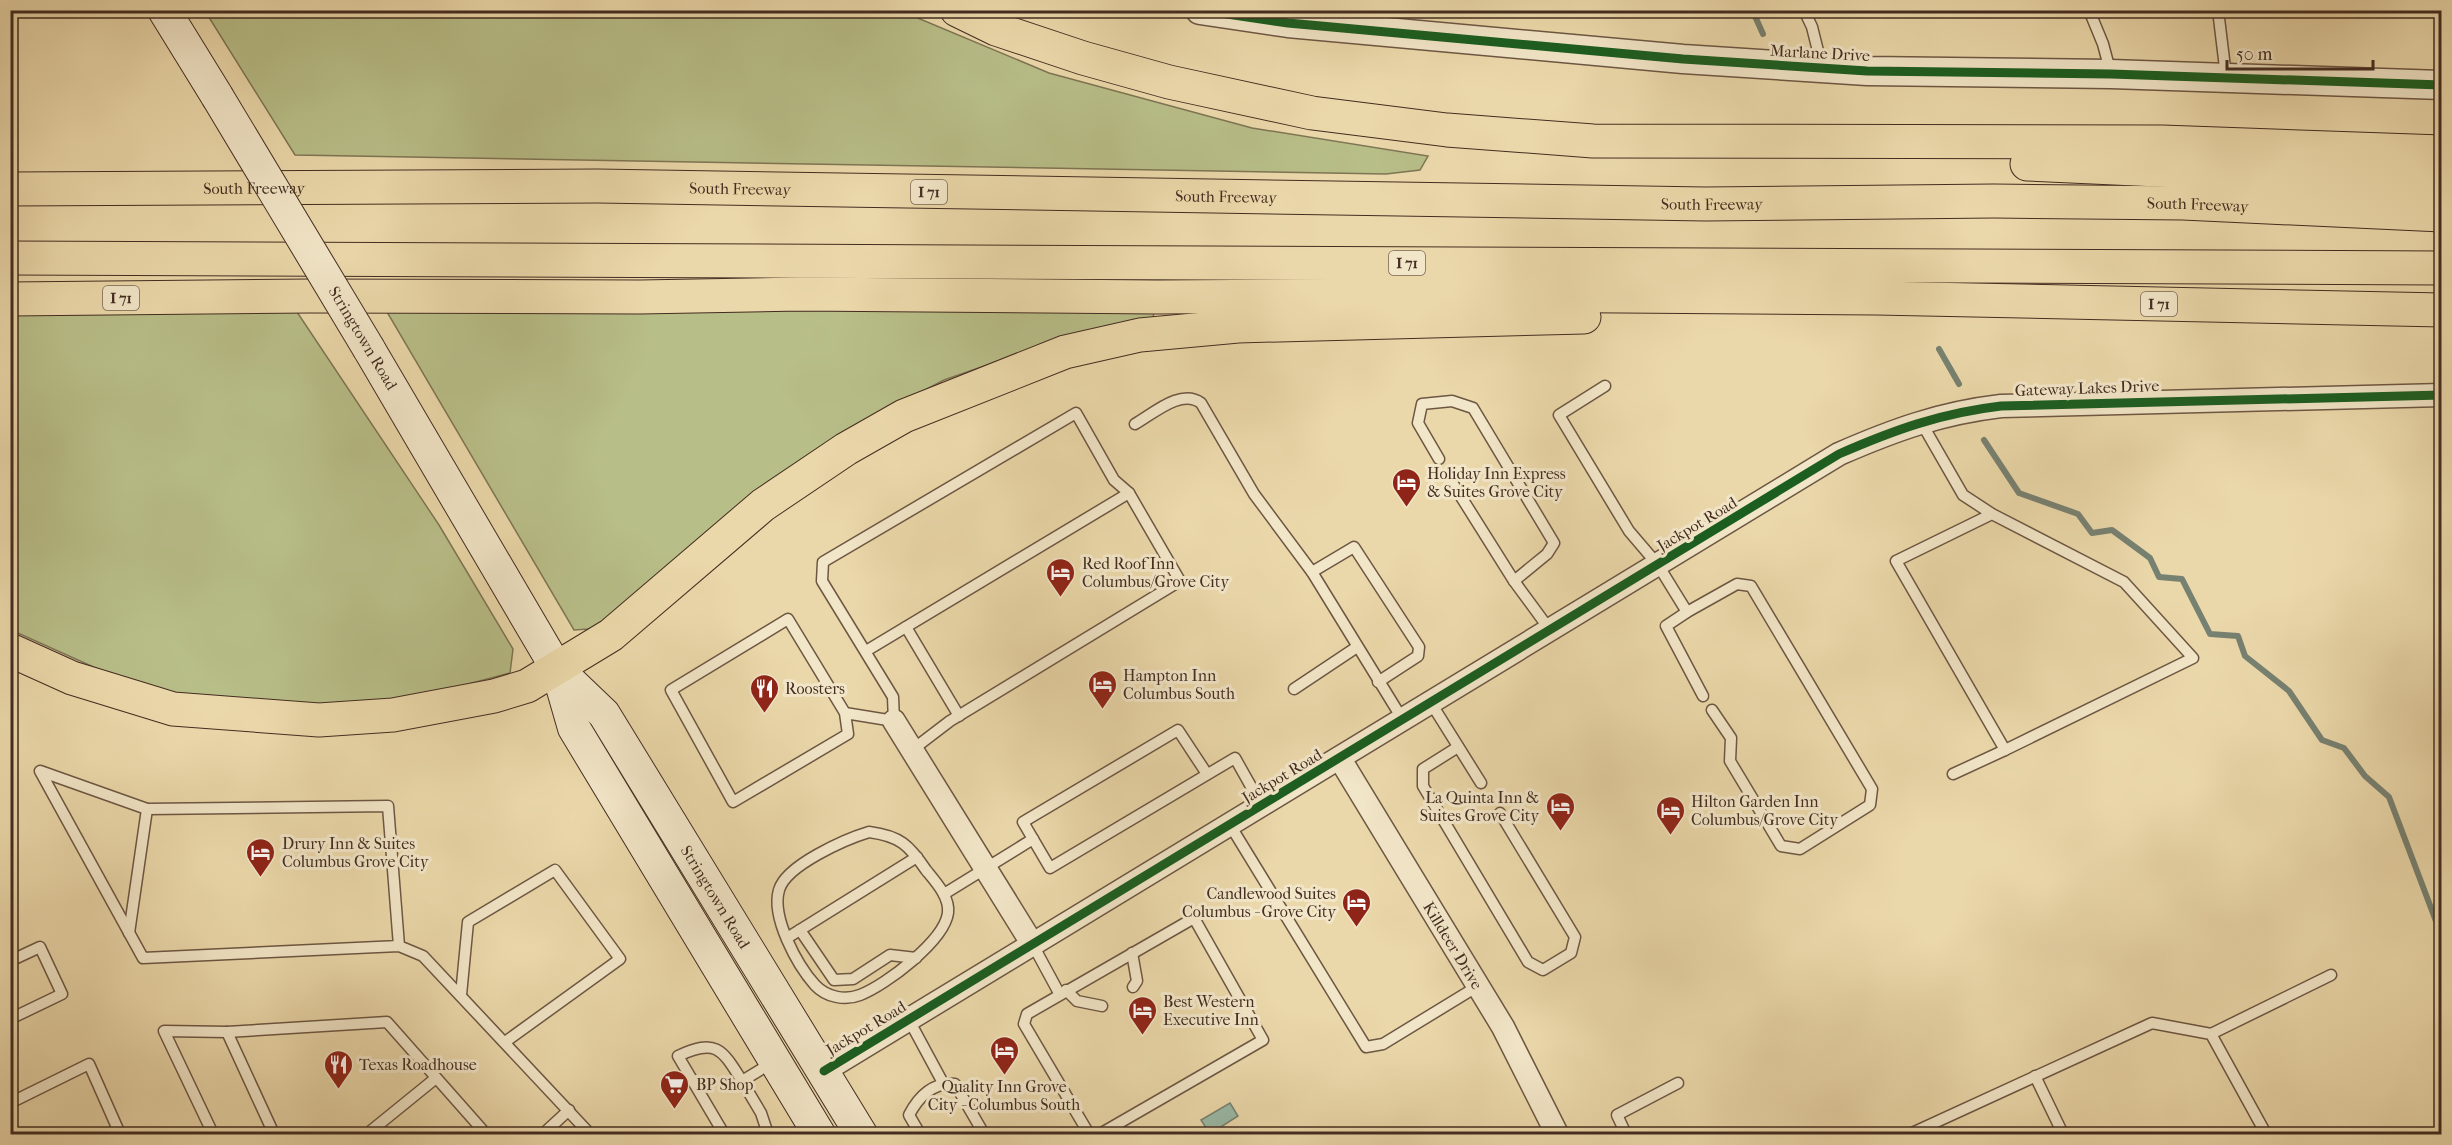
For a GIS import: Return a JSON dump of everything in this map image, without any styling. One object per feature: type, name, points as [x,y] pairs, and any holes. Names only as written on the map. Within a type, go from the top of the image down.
[{"type":"highway","points":[[957,10],[996,28],[1083,58],[1169,82],[1312,113],[1447,130],[1593,141],[2163,142],[2442,152]]},
{"type":"highway","points":[[1593,141],[1648,154],[2104,165],[2442,183]]},
{"type":"highway","name":"South Freeway","points":[[10,189],[598,186],[1705,204],[1994,201],[2183,203],[2442,215]]},
{"type":"highway","name":"I 71","points":[[10,258],[2442,268]]},
{"type":"highway","name":"I 71","points":[[10,300],[800,294],[1876,298],[2442,309]]},
{"type":"highway","points":[[10,651],[72,678],[174,709],[319,720],[393,715],[494,696],[527,686],[611,635],[763,506],[846,449],[926,406],[1065,352],[1140,335],[1238,326],[1822,313],[1876,298]]},
{"type":"main road","name":"Stringtown Road","points":[[164,10],[369,349],[557,669],[574,728],[776,1061],[814,1130]]},
{"type":"main road","name":"Stringtown Road","points":[[557,669],[604,714],[861,1134]]},
{"type":"main road","points":[[655,860],[687,883],[803,1073],[824,1071]]},
{"type":"street","name":"Marlane Drive","points":[[1200,10],[1683,59],[1822,68],[1928,73],[2111,74],[2227,80],[2442,85]]},
{"type":"street","name":"Gateway Lakes Drive","points":[[1756,506],[1839,454],[1921,421],[1957,411],[2001,406],[2442,395]]},
{"type":"street","name":"Jackpot Road","points":[[824,1071],[1756,506]]},
{"type":"street","points":[[894,721],[1033,945]]},
{"type":"street","name":"Killdeer Drive","points":[[1340,759],[1503,1027],[1557,1134]]},
{"type":"lane","points":[[1804,10],[1812,27],[1822,68]]},
{"type":"lane","points":[[2089,10],[2103,44],[2111,74]]},
{"type":"lane","points":[[2218,10],[2227,80]]},
{"type":"lane","points":[[1605,386],[1559,415],[1629,531],[1658,565],[1688,612]]},
{"type":"lane","points":[[1135,424],[1182,397],[1193,397],[1201,403],[1254,494],[1312,572],[1403,720]]},
{"type":"lane","points":[[1439,459],[1418,423],[1422,404],[1452,401],[1473,408],[1554,543],[1547,554],[1514,581]]},
{"type":"lane","points":[[846,713],[848,734],[734,802],[671,690],[788,619],[846,713],[894,721],[893,697],[822,582],[823,562],[1076,413],[1114,480],[1129,493],[1180,581],[959,716],[912,750]]},
{"type":"lane","points":[[1921,421],[1963,495],[1992,514],[2124,582],[2193,658],[1953,774]]},
{"type":"lane","points":[[1453,484],[1514,581],[1550,631]]},
{"type":"lane","points":[[866,651],[1129,493]]},
{"type":"lane","points":[[1992,514],[1896,561],[2005,750]]},
{"type":"lane","points":[[1312,572],[1349,548],[1358,549],[1419,647],[1418,656],[1378,682]]},
{"type":"lane","points":[[1703,696],[1666,626],[1737,584],[1751,586],[1872,789],[1870,805],[1800,849],[1781,846],[1730,761],[1731,738],[1713,710]]},
{"type":"lane","points":[[906,627],[959,716]]},
{"type":"lane","points":[[1294,689],[1357,648]]},
{"type":"lane","points":[[1431,703],[1481,783]]},
{"type":"lane","points":[[1207,774],[1178,730],[1023,822],[1050,868],[1235,758],[1263,806]]},
{"type":"lane","points":[[1458,747],[1423,769],[1423,786],[1528,962],[1544,970],[1571,953],[1575,937],[1500,813]]},
{"type":"lane","points":[[399,946],[388,806],[147,809],[40,771],[143,958],[399,946],[423,956],[590,1134]]},
{"type":"lane","points":[[129,933],[147,809]]},
{"type":"lane","points":[[1230,825],[1366,1047],[1383,1044],[1478,986]]},
{"type":"lane","points":[[869,832],[891,834],[910,848],[944,894],[948,913],[941,930],[926,950],[861,995],[845,998],[830,996],[816,987],[796,960],[780,924],[779,890],[791,873],[823,852],[869,832]]},
{"type":"lane","points":[[944,894],[1033,839]]},
{"type":"lane","points":[[787,938],[917,857]]},
{"type":"lane","points":[[461,995],[468,922],[555,870],[620,959],[505,1042]]},
{"type":"lane","points":[[1089,1134],[1024,1024],[1027,1014],[1194,918],[1263,1040],[1100,1134]]},
{"type":"lane","points":[[800,930],[834,980],[854,979],[890,956],[916,958]]},
{"type":"lane","points":[[1033,945],[1063,992],[1077,1001],[1102,1006]]},
{"type":"lane","points":[[10,961],[40,947],[62,994],[10,1019]]},
{"type":"lane","points":[[1132,953],[1137,981],[1133,987]]},
{"type":"lane","points":[[1910,1134],[2152,1023],[2211,1034],[2331,975]]},
{"type":"lane","points":[[909,1020],[943,1083]]},
{"type":"lane","points":[[213,1134],[164,1031],[226,1032],[387,1022],[486,1134]]},
{"type":"lane","points":[[226,1032],[274,1134]]},
{"type":"lane","points":[[2211,1034],[2266,1134]]},
{"type":"lane","points":[[724,1134],[678,1056],[697,1047],[712,1046],[726,1055],[761,1113],[768,1134]]},
{"type":"lane","points":[[742,1081],[776,1061]]},
{"type":"lane","points":[[10,1103],[89,1064],[120,1134]]},
{"type":"lane","points":[[2035,1076],[2063,1134]]},
{"type":"lane","points":[[367,1134],[436,1077]]},
{"type":"lane","points":[[920,1134],[909,1115],[919,1097],[943,1083],[955,1084],[984,1134]]},
{"type":"lane","points":[[1626,1134],[1617,1115],[1678,1083]]},
{"type":"lane","points":[[543,1134],[569,1110]]},
{"type":"green space","points":[[205,11],[901,11],[1049,73],[1252,128],[1428,156],[1420,170],[1386,174],[295,155]]},
{"type":"green space","points":[[1154,311],[1153,320],[1056,341],[944,380],[874,417],[611,618],[589,629],[574,630],[387,312]]},
{"type":"green space","points":[[297,312],[439,525],[513,649],[510,673],[385,706],[271,709],[138,687],[11,630],[11,313]]},
{"type":"shaded area","points":[[1230,1103],[1238,1116],[1210,1134],[1201,1120]]},
{"type":"waterway","points":[[1737,10],[1754,14],[1763,34]]},
{"type":"waterway","points":[[1939,349],[1959,384]]},
{"type":"waterway","points":[[1984,440],[2019,493],[2078,514],[2092,533],[2112,530],[2150,558],[2159,577],[2182,579],[2210,634],[2238,636],[2245,656],[2289,691],[2322,740],[2344,748],[2365,776],[2389,797],[2442,937]]},
{"type":"cycle path","points":[[1200,10],[1288,23],[1683,59],[1867,71],[2111,74],[2442,85]]},
{"type":"cycle path","points":[[824,1071],[1839,454],[1859,445],[1938,418],[2001,406],[2442,395]]},
{"type":"place","name":"Holiday Inn Express & Suites Grove City","points":[[1406,508]]},
{"type":"place","name":"Red Roof Inn Columbus/Grove City","points":[[1061,598]]},
{"type":"place","name":"Hampton Inn Columbus South","points":[[1102,710]]},
{"type":"place","name":"Roosters","points":[[764,714]]},
{"type":"place","name":"La Quinta Inn & Suites Grove City","points":[[1560,832]]},
{"type":"place","name":"Hilton Garden Inn Columbus/Grove City","points":[[1670,836]]},
{"type":"place","name":"Drury Inn & Suites Columbus Grove City","points":[[261,878]]},
{"type":"place","name":"Candlewood Suites Columbus - Grove City","points":[[1357,928]]},
{"type":"place","name":"Best Western Executive Inn","points":[[1142,1036]]},
{"type":"place","name":"Quality Inn Grove City - Columbus South","points":[[1004,1076]]},
{"type":"place","name":"Texas Roadhouse","points":[[338,1090]]},
{"type":"place","name":"BP Shop","points":[[675,1110]]}]
